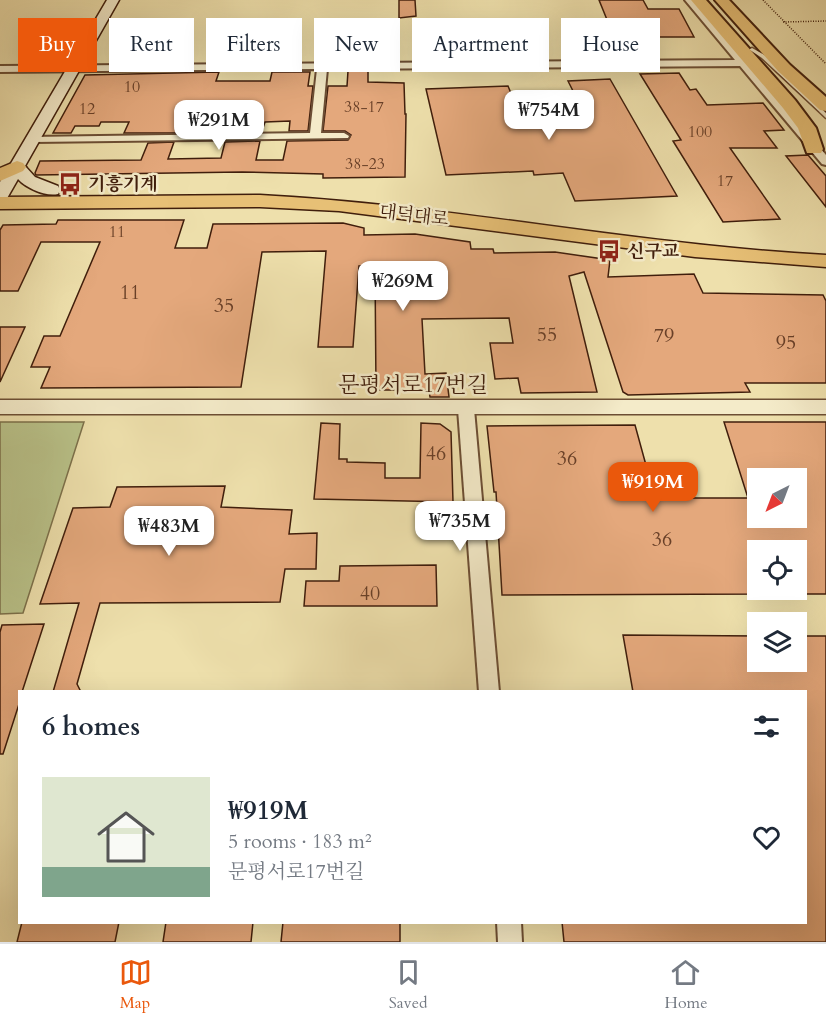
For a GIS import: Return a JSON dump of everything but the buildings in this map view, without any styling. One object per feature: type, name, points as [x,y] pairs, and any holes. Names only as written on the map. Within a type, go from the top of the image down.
[{"type":"highway","points":[[698,0],[789,104],[807,129],[820,153]]},
{"type":"highway","points":[[707,0],[760,50],[826,106]]},
{"type":"highway","points":[[721,0],[826,132]]},
{"type":"highway","points":[[760,50],[796,68],[826,95]]},
{"type":"main road","points":[[97,27],[113,0]]},
{"type":"main road","points":[[1,191],[34,139],[71,72]]},
{"type":"main road","points":[[0,219],[48,197],[17,167]]},
{"type":"main road","name":"대덕대로","points":[[48,197],[259,189],[342,195],[684,236],[762,243],[826,245]]},
{"type":"main road","name":"대덕대로","points":[[1,191],[48,197],[260,201],[339,205],[695,251],[826,261]]},
{"type":"street","points":[[689,0],[826,162]]},
{"type":"street","points":[[400,66],[741,63]]},
{"type":"street","points":[[97,68],[314,67]]},
{"type":"street","points":[[0,69],[18,69]]},
{"type":"street","points":[[315,136],[321,72]]},
{"type":"street","points":[[34,139],[344,136]]},
{"type":"street","name":"문평서로17번길","points":[[0,407],[466,409],[826,407]]},
{"type":"street","points":[[466,409],[489,690]]},
{"type":"street","points":[[509,924],[510,942]]},
{"type":"lane","points":[[760,50],[764,57],[826,116]]},
{"type":"path","points":[[762,0],[826,64]]},
{"type":"path","points":[[783,22],[826,21]]},
{"type":"green space","points":[[0,422],[84,422],[23,613],[0,614]]},
{"type":"place","name":"기흥기계","points":[[70,184]]},
{"type":"place","name":"신구교","points":[[609,251]]}]
